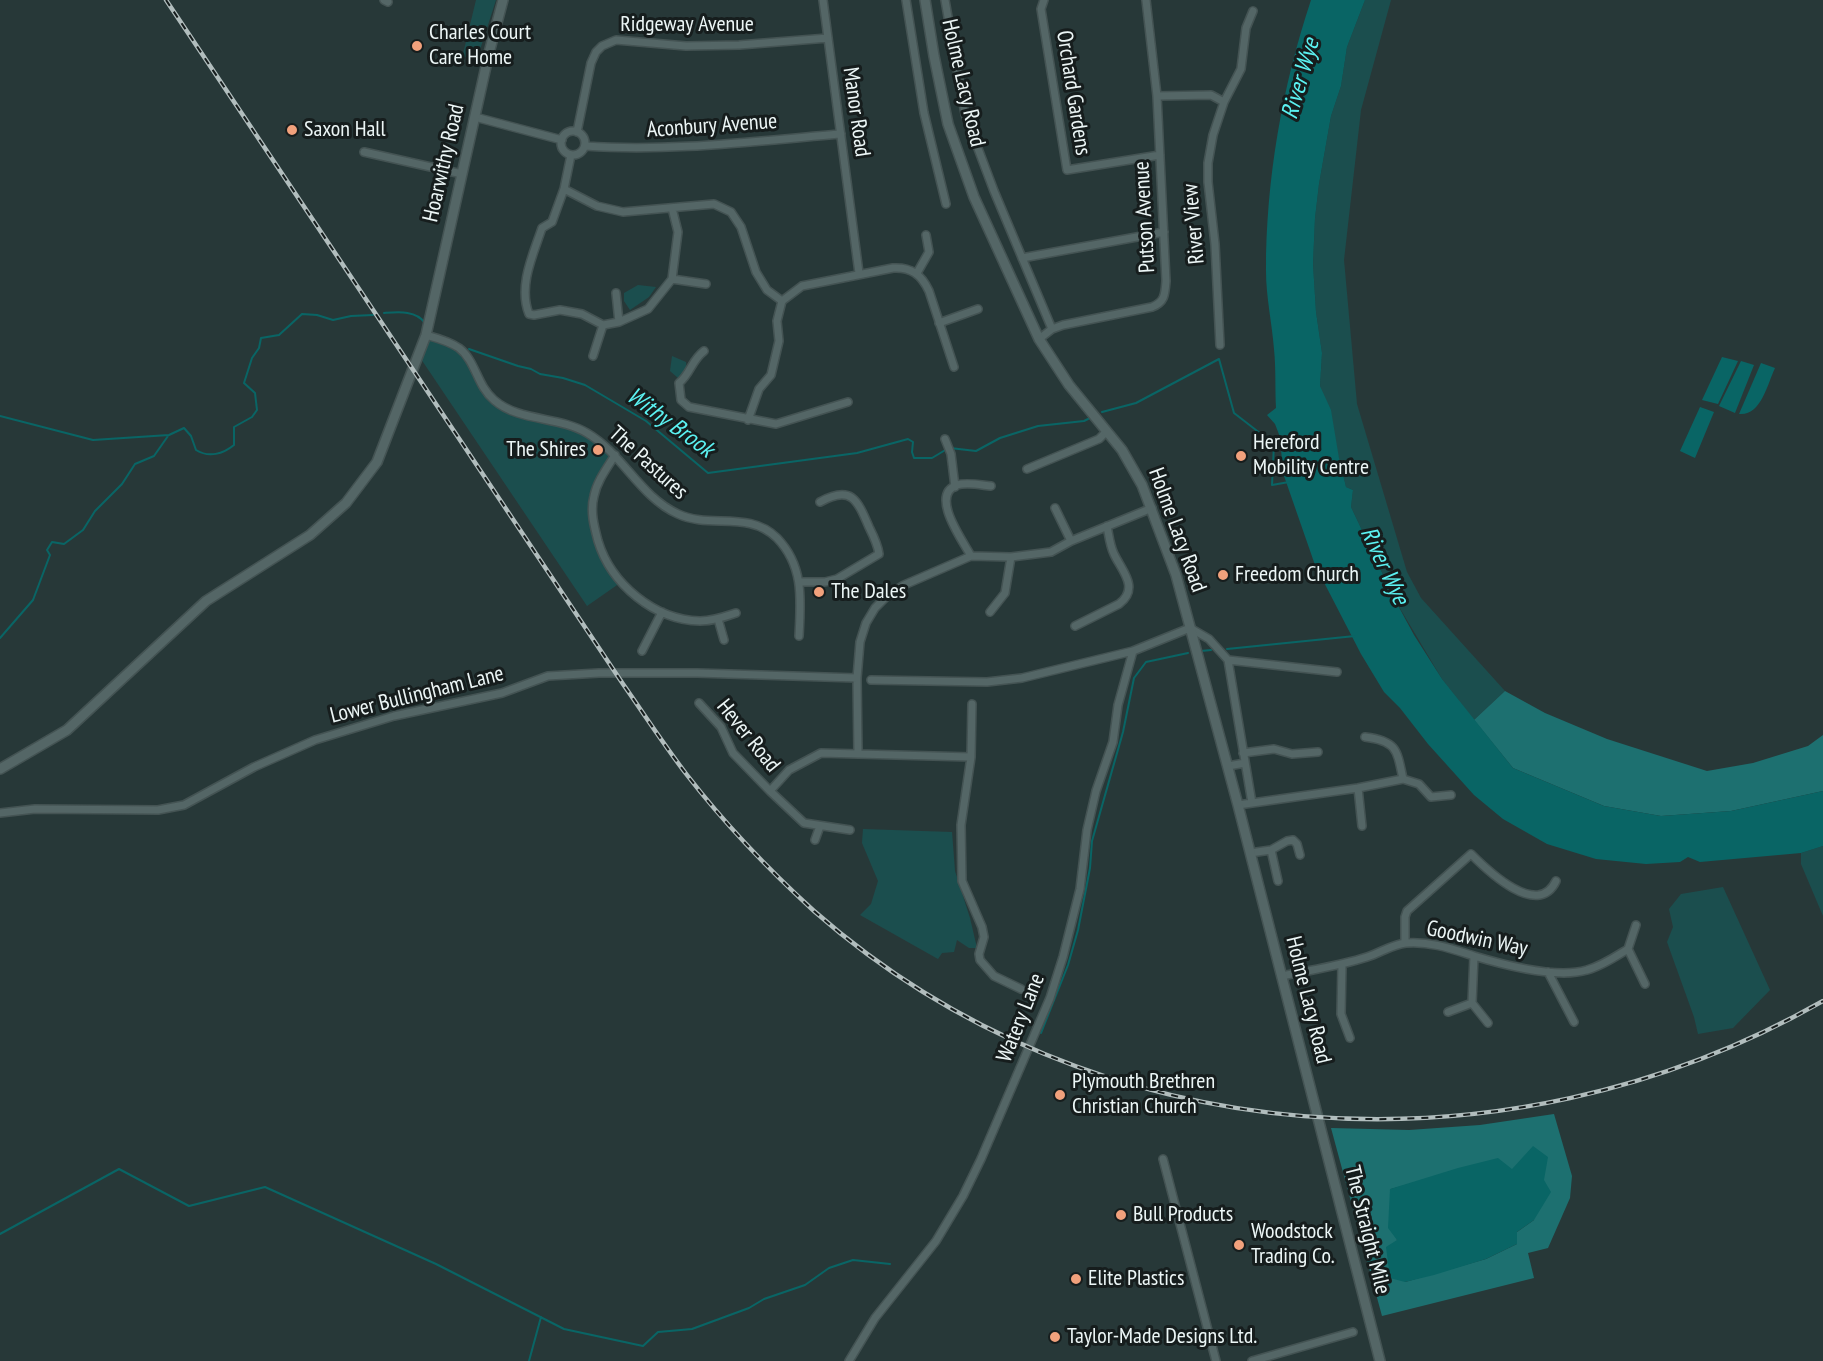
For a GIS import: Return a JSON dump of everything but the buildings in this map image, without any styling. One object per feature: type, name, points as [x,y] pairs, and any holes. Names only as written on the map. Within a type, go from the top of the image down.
[{"type":"street","name":"Hoarwithy Road","points":[[0,769],[67,730],[206,601],[310,535],[346,503],[377,462],[426,335],[489,53],[504,0]]},
{"type":"street","name":"Manor Road","points":[[823,0],[859,273]]},
{"type":"street","name":"Holme Lacy Road","points":[[906,0],[924,113],[946,204]]},
{"type":"street","name":"Holme Lacy Road","points":[[925,0],[940,90],[957,153],[1018,297],[1039,339],[1069,385],[1130,463],[1152,508],[1176,575],[1228,766],[1316,1109]]},
{"type":"street","points":[[945,0],[965,114],[1052,329]]},
{"type":"street","name":"Orchard Gardens","points":[[1044,0],[1041,9],[1067,170],[1160,154]]},
{"type":"street","name":"Putson Avenue","points":[[1039,339],[1052,329],[1073,322],[1159,304],[1164,299],[1166,291],[1160,154],[1146,0]]},
{"type":"street","name":"River View","points":[[1220,345],[1208,163],[1212,135],[1224,102],[1241,69],[1246,28],[1253,10]]},
{"type":"street","name":"Ridgeway Avenue","points":[[577,132],[593,57],[602,46],[616,40],[686,46],[739,45],[828,38]]},
{"type":"street","points":[[1156,96],[1211,94],[1224,102]]},
{"type":"street","points":[[475,117],[561,140]]},
{"type":"street","points":[[577,132],[584,138],[585,146],[580,153],[571,155],[563,149],[561,140],[566,133],[577,132]]},
{"type":"street","name":"Aconbury Avenue","points":[[585,146],[629,149],[679,148],[841,134]]},
{"type":"street","points":[[364,152],[462,174]]},
{"type":"street","points":[[571,155],[564,189],[552,222],[542,228],[531,262],[524,293],[528,314],[560,310],[582,314],[603,325],[619,322],[648,309],[672,279],[678,232],[672,208]]},
{"type":"street","points":[[564,189],[597,206],[623,212],[714,204],[731,212],[741,226],[756,272],[767,290],[782,302]]},
{"type":"street","points":[[1022,258],[1164,232]]},
{"type":"street","points":[[917,273],[929,252],[926,235]]},
{"type":"street","points":[[748,420],[759,389],[771,375],[778,341],[777,321],[782,302],[802,286],[859,273],[906,267],[925,281],[954,368]]},
{"type":"street","points":[[672,279],[706,284]]},
{"type":"street","points":[[616,293],[619,322]]},
{"type":"street","points":[[939,323],[978,309]]},
{"type":"street","points":[[593,356],[603,325]]},
{"type":"street","name":"The Pastures","points":[[426,335],[450,342],[461,349],[470,359],[484,390],[506,408],[533,417],[561,422],[586,432],[615,455],[662,505],[679,515],[695,519],[750,522],[775,536],[794,561],[800,582],[799,636]]},
{"type":"street","points":[[704,351],[692,365],[688,376],[679,383],[681,400],[689,407],[776,424],[848,402]]},
{"type":"street","points":[[1027,469],[1099,439],[1107,431]]},
{"type":"street","points":[[945,439],[951,454],[955,487]]},
{"type":"street","points":[[615,455],[597,484],[592,509],[600,549],[615,576],[627,589],[662,612],[699,621],[718,619],[736,613]]},
{"type":"street","points":[[971,556],[946,509],[945,499],[949,490],[955,487],[967,484],[991,486]]},
{"type":"street","points":[[800,582],[825,582],[837,579],[879,554],[855,499],[846,494],[834,494],[820,502]]},
{"type":"street","points":[[1055,508],[1071,541]]},
{"type":"street","points":[[858,753],[860,642],[866,623],[875,608],[888,595],[904,585],[971,556],[1011,557],[1051,552],[1071,541],[1152,508]]},
{"type":"street","points":[[1075,626],[1124,601],[1129,590],[1129,582],[1112,549],[1107,526]]},
{"type":"street","points":[[990,612],[1005,593],[1011,557]]},
{"type":"street","points":[[642,651],[662,612]]},
{"type":"street","points":[[718,619],[724,640]]},
{"type":"street","points":[[871,680],[1004,681],[1134,651],[1190,628],[1209,639],[1228,660],[1252,803]]},
{"type":"street","name":"Watery Lane","points":[[849,1361],[875,1318],[936,1241],[963,1196],[1050,998],[1064,957],[1080,889],[1086,830],[1096,791],[1113,742],[1118,705],[1134,651]]},
{"type":"street","points":[[1228,660],[1337,672]]},
{"type":"street","name":"Lower Bullingham Lane","points":[[0,813],[35,809],[159,810],[184,805],[254,767],[315,740],[394,716],[502,693],[548,676],[599,673],[676,673],[858,678]]},
{"type":"street","name":"Hever Road","points":[[699,703],[721,727],[733,753],[804,823],[850,830]]},
{"type":"street","points":[[972,704],[971,757],[961,825],[962,881],[982,927],[984,937],[978,954],[980,960],[994,976],[1021,989]]},
{"type":"street","points":[[1365,737],[1382,739],[1396,749],[1403,779]]},
{"type":"street","points":[[1244,753],[1274,749],[1292,754],[1318,752]]},
{"type":"street","name":"Hever Road","points":[[770,790],[789,770],[821,753],[971,757]]},
{"type":"street","points":[[1228,766],[1245,763]]},
{"type":"street","points":[[1238,805],[1358,788],[1403,779],[1419,784],[1431,797],[1451,795]]},
{"type":"street","points":[[1358,788],[1362,826]]},
{"type":"street","points":[[815,840],[820,826]]},
{"type":"street","points":[[1250,853],[1271,850],[1293,840],[1297,844],[1300,855]]},
{"type":"street","points":[[1271,850],[1278,881]]},
{"type":"street","points":[[1405,943],[1407,911],[1471,854],[1493,876],[1528,895],[1541,895],[1549,892],[1556,881]]},
{"type":"street","points":[[1636,925],[1628,949],[1645,984]]},
{"type":"street","name":"Goodwin Way","points":[[1282,976],[1342,964],[1405,943],[1432,944],[1452,948],[1474,956],[1548,972],[1584,971],[1599,967],[1628,949]]},
{"type":"street","points":[[1474,956],[1472,1003],[1488,1023]]},
{"type":"street","points":[[1342,964],[1341,1014],[1350,1038]]},
{"type":"street","points":[[1548,972],[1574,1022]]},
{"type":"street","points":[[1448,1012],[1472,1003]]},
{"type":"street","name":"The Straight Mile","points":[[1316,1109],[1380,1361]]},
{"type":"street","points":[[1163,1159],[1216,1361]]},
{"type":"street","points":[[1252,1361],[1353,1332]]},
{"type":"shaded area","points":[[476,0],[496,0],[479,53],[462,58]]},
{"type":"shaded area","points":[[1365,0],[1391,0],[1361,110],[1344,260],[1357,404],[1407,572],[1421,598],[1505,691],[1474,720],[1442,679],[1395,600],[1351,507],[1353,490],[1346,487],[1320,386],[1322,353],[1316,312],[1313,264],[1315,218],[1331,116],[1341,86],[1347,47]]},
{"type":"shaded area","points":[[638,285],[656,287],[649,297],[630,310],[624,301],[624,293]]},
{"type":"shaded area","points":[[426,335],[456,349],[469,361],[478,385],[494,403],[586,434],[616,457],[597,485],[592,509],[599,545],[620,583],[587,606],[421,359]]},
{"type":"shaded area","points":[[672,356],[686,362],[687,373],[678,378],[670,371]]},
{"type":"shaded area","points":[[1505,691],[1545,713],[1607,739],[1707,771],[1753,763],[1808,746],[1823,735],[1823,791],[1731,811],[1661,816],[1604,806],[1513,768],[1474,720]]},
{"type":"shaded area","points":[[863,829],[952,832],[955,871],[977,948],[969,948],[957,940],[954,952],[942,953],[938,959],[860,915],[871,904],[878,881],[862,843]]},
{"type":"shaded area","points":[[1823,846],[1823,916],[1801,864],[1801,853]]},
{"type":"shaded area","points":[[1723,887],[1770,990],[1733,1028],[1698,1034],[1667,942],[1673,927],[1669,909],[1681,894]]},
{"type":"shaded area","points":[[1554,1114],[1572,1176],[1570,1198],[1548,1248],[1528,1253],[1534,1278],[1382,1316],[1331,1128],[1409,1130],[1480,1125]],"holes":[[[1512,1169],[1534,1220],[1517,1232],[1517,1244],[1486,1259],[1405,1282],[1397,1241],[1391,1189],[1423,1180]]]},
{"type":"water","name":"River Wye","points":[[1311,0],[1365,0],[1347,47],[1341,86],[1331,116],[1315,218],[1313,264],[1316,312],[1322,353],[1320,386],[1331,410],[1346,487],[1353,490],[1351,507],[1414,635],[1442,679],[1513,768],[1604,806],[1661,816],[1731,811],[1823,791],[1823,846],[1801,853],[1700,862],[1688,857],[1680,862],[1646,864],[1596,859],[1547,844],[1503,819],[1474,795],[1384,692],[1361,654],[1315,565],[1283,473],[1280,437],[1275,424],[1267,415],[1276,408],[1275,356],[1266,281],[1269,202],[1284,100]]},
{"type":"water","points":[[1722,357],[1738,361],[1718,404],[1702,400]]},
{"type":"water","points":[[1741,361],[1754,365],[1735,413],[1719,406]]},
{"type":"water","points":[[1761,363],[1775,368],[1766,391],[1753,410],[1739,414]]},
{"type":"water","points":[[1700,407],[1714,412],[1695,458],[1680,451]]},
{"type":"water","points":[[1533,1146],[1548,1157],[1544,1180],[1551,1192],[1534,1220],[1517,1232],[1517,1244],[1486,1259],[1434,1275],[1405,1282],[1390,1278],[1386,1247],[1397,1240],[1388,1228],[1390,1189],[1498,1158],[1512,1169]]},
{"type":"waterway","points":[[384,313],[412,314],[425,323]]},
{"type":"waterway","points":[[0,416],[93,440],[169,435],[184,428],[191,436],[196,450],[206,454],[221,453],[234,445],[234,427],[252,417],[257,410],[255,393],[244,383],[261,338],[279,335],[302,314],[317,315],[333,320],[373,315]]},
{"type":"waterway","name":"Withy Brook","points":[[469,349],[540,374],[585,385],[646,421],[708,473],[857,453],[908,439],[913,442],[914,458],[932,458],[947,449]]},
{"type":"waterway","points":[[1102,412],[1136,403],[1219,359],[1234,413],[1274,444],[1272,485],[1289,482]]},
{"type":"waterway","name":"Withy Brook","points":[[950,448],[976,451],[1000,438],[1038,426],[1084,421],[1092,417]]},
{"type":"waterway","points":[[0,638],[33,600],[50,555],[47,550],[52,542],[64,544],[83,530],[95,511],[122,484],[135,464],[154,456],[168,436]]},
{"type":"waterway","points":[[1227,649],[1355,636]]},
{"type":"waterway","points":[[1201,651],[1211,650]]},
{"type":"waterway","points":[[1041,1033],[1068,965],[1078,930],[1090,868],[1092,841],[1123,732],[1134,678],[1146,662],[1188,653]]},
{"type":"waterway","points":[[0,1234],[119,1169],[189,1206],[265,1187],[436,1264],[564,1329],[643,1346],[658,1332],[692,1329],[749,1308],[764,1299],[805,1285],[829,1268],[853,1260],[890,1264]]},
{"type":"waterway","points":[[529,1361],[541,1317]]},
{"type":"railway","points":[[166,0],[623,684],[687,775],[748,846],[814,911],[924,993],[1044,1054],[1172,1095],[1303,1116],[1437,1117],[1570,1098],[1700,1059],[1823,1001]]},
{"type":"place","name":"Charles Court Care Home","points":[[417,46]]},
{"type":"place","name":"Saxon Hall","points":[[292,130]]},
{"type":"place","name":"The Shires","points":[[598,450]]},
{"type":"place","name":"Hereford Mobility Centre","points":[[1241,456]]},
{"type":"place","name":"Freedom Church","points":[[1223,575]]},
{"type":"place","name":"The Dales","points":[[819,592]]},
{"type":"place","name":"Plymouth Brethren Christian Church","points":[[1060,1095]]},
{"type":"place","name":"Bull Products","points":[[1121,1215]]},
{"type":"place","name":"Woodstock Trading Co.","points":[[1239,1245]]},
{"type":"place","name":"Elite Plastics","points":[[1076,1279]]},
{"type":"place","name":"Taylor-Made Designs Ltd.","points":[[1055,1337]]}]
